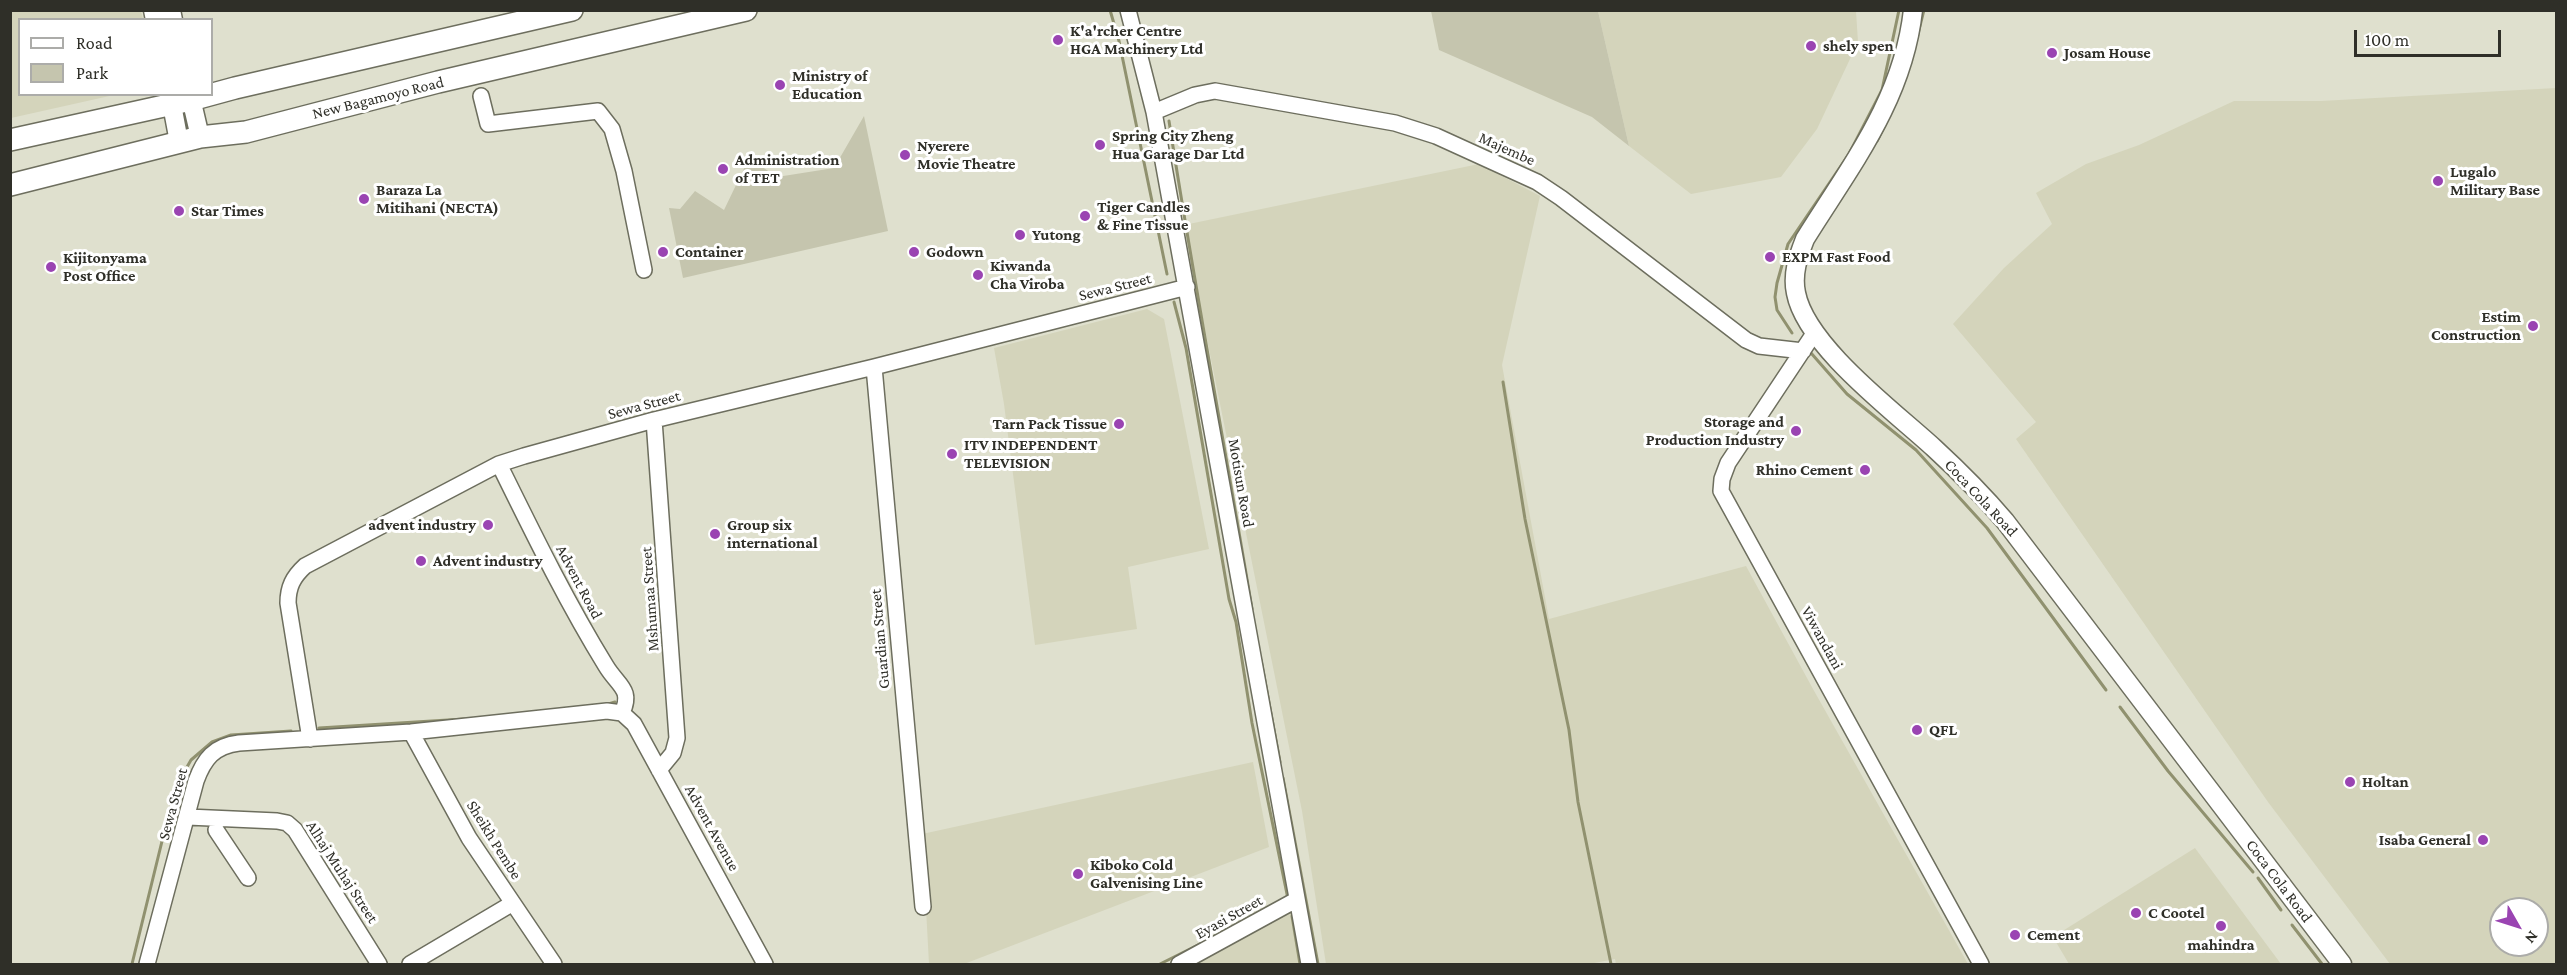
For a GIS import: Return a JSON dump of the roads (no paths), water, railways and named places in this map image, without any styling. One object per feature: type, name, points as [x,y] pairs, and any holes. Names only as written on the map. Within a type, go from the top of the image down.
[{"type":"highway","points":[[213,91],[572,10]]},
{"type":"highway","name":"New Bagamoyo Road","points":[[10,185],[200,137],[246,132],[438,82],[746,10]]},
{"type":"highway","points":[[10,140],[181,98]]},
{"type":"main road","name":"Coca Cola Road","points":[[1913,10],[1905,56],[1893,91],[1870,135],[1805,239],[1798,256],[1794,277],[1796,294],[1815,332],[1868,388],[1987,499],[2005,521],[2342,964]]},
{"type":"main road","points":[[181,98],[200,137]]},
{"type":"main road","points":[[179,142],[181,98]]},
{"type":"street","name":"Motisun Road","points":[[1128,10],[1154,112],[1309,964]]},
{"type":"street","name":"Majembe","points":[[1154,112],[1195,95],[1215,91],[1413,127],[1545,187],[1597,223],[1734,333],[1746,340],[1759,346],[1803,351]]},
{"type":"street","points":[[481,96],[488,124],[598,111],[612,129],[624,171],[644,270]]},
{"type":"street","name":"Sewa Street","points":[[310,739],[288,603],[288,591],[294,579],[305,566],[499,464],[654,420],[874,367],[1187,287]]},
{"type":"street","name":"Viwandani","points":[[1815,332],[1728,463],[1722,479],[1721,491],[1981,964]]},
{"type":"street","name":"Guardian Street","points":[[874,367],[922,907]]},
{"type":"street","name":"Mshumaa Street","points":[[654,420],[677,738],[673,753],[659,770]]},
{"type":"street","name":"Advent Road","points":[[499,464],[573,613],[611,675],[626,692],[627,702],[622,713]]},
{"type":"street","name":"Sewa Street","points":[[147,964],[201,770],[205,760],[214,752],[231,744],[411,732],[592,712],[622,713]]},
{"type":"street","name":"Advent Avenue","points":[[622,713],[634,724],[765,964]]},
{"type":"street","name":"Sheikh Pembe","points":[[411,732],[469,838],[554,964]]},
{"type":"street","name":"Alhaj Muhaj Street","points":[[188,817],[276,820],[287,823],[296,830],[379,964]]},
{"type":"street","points":[[216,830],[248,878]]},
{"type":"street","name":"Eyasi Street","points":[[1179,964],[1296,900]]},
{"type":"street","points":[[410,964],[513,903]]},
{"type":"waterway","points":[[1110,10],[1119,41],[1167,274]]},
{"type":"waterway","points":[[1792,333],[1777,310],[1775,297],[1788,244],[1849,154],[1882,90],[1899,10]]},
{"type":"waterway","points":[[1917,38],[1924,10]]},
{"type":"waterway","points":[[1169,121],[1252,609]]},
{"type":"waterway","points":[[1877,141],[1886,123]]},
{"type":"waterway","points":[[1174,302],[1186,348],[1229,599],[1236,622],[1252,723],[1288,899]]},
{"type":"waterway","points":[[1811,353],[1847,394],[1916,450],[1987,528],[2106,690]]},
{"type":"waterway","points":[[1503,382],[1525,519],[1569,730],[1578,802],[1611,964]]},
{"type":"waterway","points":[[1261,660],[1280,762]]},
{"type":"waterway","points":[[605,705],[615,702]]},
{"type":"waterway","points":[[2120,707],[2168,771],[2253,872]]},
{"type":"waterway","points":[[319,728],[464,719]]},
{"type":"waterway","points":[[132,964],[175,788],[191,760],[212,742],[231,735],[291,731]]},
{"type":"waterway","points":[[1283,778],[1318,964]]},
{"type":"waterway","points":[[2258,878],[2281,910]]},
{"type":"waterway","points":[[1292,916],[1300,964]]},
{"type":"waterway","points":[[2292,925],[2322,964]]},
{"type":"waterway","points":[[1160,964],[1206,941]]},
{"type":"place","name":"K'a'rcher Centre HGA Machinery Ltd","points":[[1058,40]]},
{"type":"place","name":"shely spen","points":[[1811,46]]},
{"type":"place","name":"Josam House","points":[[2052,53]]},
{"type":"place","name":"Ministry of Education","points":[[780,85]]},
{"type":"place","name":"Spring City Zheng Hua Garage Dar Ltd","points":[[1100,145]]},
{"type":"place","name":"Nyerere Movie Theatre","points":[[905,155]]},
{"type":"place","name":"Administration of TET","points":[[723,169]]},
{"type":"place","name":"Lugalo Military Base","points":[[2438,181]]},
{"type":"place","name":"Baraza La Mitihani (NECTA)","points":[[364,199]]},
{"type":"place","name":"Star Times","points":[[179,211]]},
{"type":"place","name":"Tiger Candles & Fine Tissue","points":[[1085,216]]},
{"type":"place","name":"Yutong","points":[[1020,235]]},
{"type":"place","name":"Container","points":[[663,252]]},
{"type":"place","name":"Godown","points":[[914,252]]},
{"type":"place","name":"EXPM Fast Food","points":[[1770,257]]},
{"type":"place","name":"Kijitonyama Post Office","points":[[51,267]]},
{"type":"place","name":"Kiwanda Cha Viroba","points":[[978,275]]},
{"type":"place","name":"Estim Construction","points":[[2533,326]]},
{"type":"place","name":"Tarn Pack Tissue","points":[[1119,424]]},
{"type":"place","name":"Storage and Production Industry","points":[[1796,431]]},
{"type":"place","name":"ITV INDEPENDENT TELEVISION","points":[[952,454]]},
{"type":"place","name":"Rhino Cement","points":[[1865,470]]},
{"type":"place","name":"advent industry","points":[[488,525]]},
{"type":"place","name":"Group six international","points":[[715,534]]},
{"type":"place","name":"Advent industry","points":[[421,561]]},
{"type":"place","name":"QFL","points":[[1917,730]]},
{"type":"place","name":"Holtan","points":[[2350,782]]},
{"type":"place","name":"Isaba General","points":[[2483,840]]},
{"type":"place","name":"Kiboko Cold Galvenising Line","points":[[1078,874]]},
{"type":"place","name":"C Cootel","points":[[2136,913]]},
{"type":"place","name":"mahindra","points":[[2221,926]]},
{"type":"place","name":"Cement","points":[[2015,935]]}]
